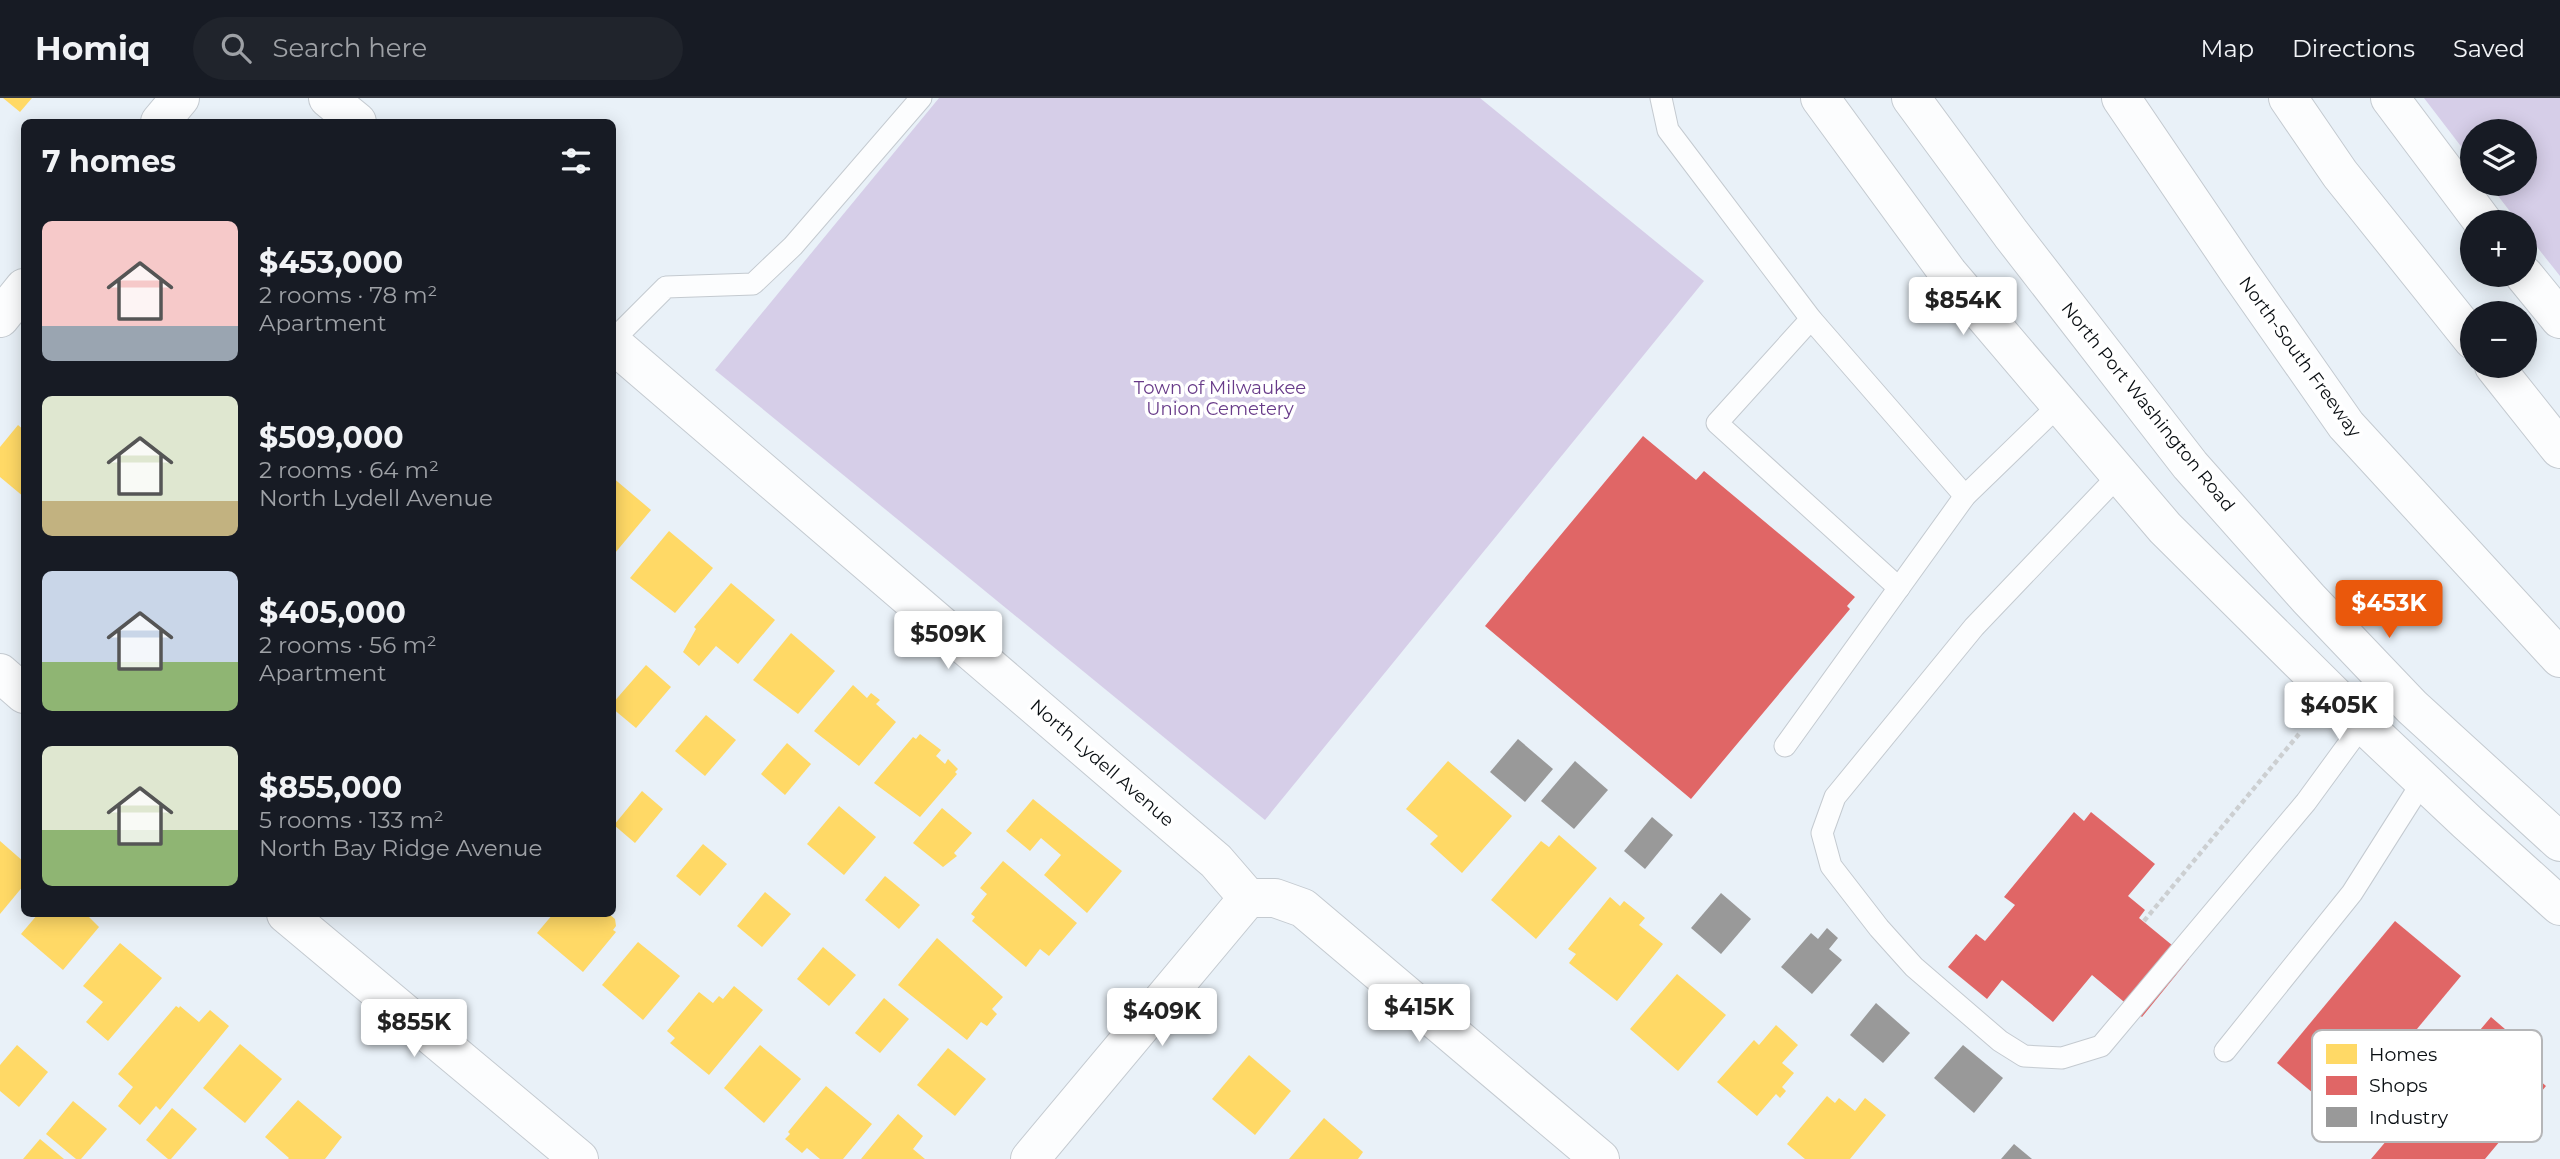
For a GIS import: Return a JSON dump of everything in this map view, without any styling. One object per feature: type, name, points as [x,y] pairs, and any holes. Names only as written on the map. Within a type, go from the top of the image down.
[{"type":"main road","points":[[162,119],[180,98]]},
{"type":"main road","points":[[328,98],[353,119]]},
{"type":"main road","points":[[1820,98],[1948,273],[2165,528],[2362,724],[2560,906]]},
{"type":"main road","name":"North Port Washington Road","points":[[1911,98],[2011,234],[2190,465],[2309,599],[2412,707],[2560,842]]},
{"type":"main road","name":"North-South Freeway","points":[[2121,98],[2346,425],[2560,658]]},
{"type":"main road","points":[[2288,98],[2340,174],[2460,324]]},
{"type":"main road","points":[[2390,98],[2474,210]]},
{"type":"main road","points":[[2534,287],[2560,319]]},
{"type":"main road","points":[[0,318],[21,292]]},
{"type":"main road","name":"North Lydell Avenue","points":[[616,346],[1216,861],[1248,898]]},
{"type":"main road","points":[[2504,378],[2560,449]]},
{"type":"main road","points":[[0,673],[21,691]]},
{"type":"main road","points":[[1030,1159],[1248,898],[1275,898],[1303,908],[1600,1159]]},
{"type":"main road","points":[[290,917],[579,1159]]},
{"type":"lane","points":[[616,338],[666,287],[753,284],[793,246],[921,98]]},
{"type":"lane","points":[[1661,98],[1668,130],[1811,318],[1965,496]]},
{"type":"lane","points":[[1811,318],[1717,424],[1899,588]]},
{"type":"lane","points":[[1785,746],[1965,496],[2060,404]]},
{"type":"lane","points":[[2119,475],[1975,627],[1835,797],[1822,833],[1831,866],[1879,928],[1914,967],[2000,1041],[2024,1056],[2062,1058],[2101,1046],[2306,802],[2362,724]]},
{"type":"lane","points":[[2225,1051],[2352,893],[2423,781]]},
{"type":"path","points":[[2144,921],[2299,734]]},
{"type":"green space","name":"Town of Milwaukee Union Cemetery","points":[[939,98],[1480,98],[1704,281],[1265,820],[715,370]]},
{"type":"green space","points":[[2424,98],[2560,98],[2560,276],[2537,247],[2537,210],[2509,210],[2498,196],[2537,196],[2537,119],[2460,119],[2460,145]]},
{"type":"building: Homes","points":[[3,98],[32,98],[20,112]]},
{"type":"building: Homes","points":[[18,425],[21,428],[21,494],[0,477],[0,447]]},
{"type":"building: Homes","points":[[616,480],[651,510],[616,552]]},
{"type":"building: Homes","points":[[669,531],[713,568],[675,613],[630,578]]},
{"type":"building: Homes","points":[[731,583],[775,620],[738,664],[716,646],[699,666],[683,652],[696,629],[694,627]]},
{"type":"building: Homes","points":[[791,633],[835,671],[798,714],[753,680]]},
{"type":"building: Homes","points":[[646,665],[671,687],[636,728],[616,711],[616,699]]},
{"type":"building: Homes","points":[[853,685],[867,698],[871,693],[880,700],[876,704],[896,722],[859,766],[814,731]]},
{"type":"building: Homes","points":[[706,715],[736,740],[705,776],[675,751]]},
{"type":"building: Homes","points":[[920,734],[941,750],[936,756],[945,764],[948,759],[958,769],[955,772],[957,774],[920,817],[874,783],[913,737],[916,739]]},
{"type":"building: Homes","points":[[787,743],[811,764],[785,795],[761,774]]},
{"type":"building: Homes","points":[[1448,761],[1512,816],[1462,873],[1430,844],[1438,836],[1406,809]]},
{"type":"building: Homes","points":[[642,791],[663,809],[635,843],[616,827],[616,823]]},
{"type":"building: Homes","points":[[1033,799],[1122,871],[1087,913],[1044,875],[1061,855],[1041,838],[1030,851],[1006,831]]},
{"type":"building: Homes","points":[[839,806],[876,837],[844,875],[807,844]]},
{"type":"building: Homes","points":[[942,808],[972,833],[954,853],[957,856],[943,867],[913,843]]},
{"type":"building: Homes","points":[[1559,835],[1597,868],[1536,939],[1491,900],[1541,841],[1549,847]]},
{"type":"building: Homes","points":[[0,841],[21,859],[21,889],[0,914]]},
{"type":"building: Homes","points":[[703,844],[727,864],[700,896],[676,876]]},
{"type":"building: Homes","points":[[1003,861],[1077,923],[1049,956],[1040,949],[1026,967],[972,921],[975,917],[971,914],[987,894],[980,888]]},
{"type":"building: Homes","points":[[885,876],[920,905],[899,929],[865,900]]},
{"type":"building: Homes","points":[[765,892],[791,914],[762,947],[737,926]]},
{"type":"building: Homes","points":[[1610,897],[1620,906],[1624,901],[1645,918],[1639,925],[1663,944],[1617,1001],[1569,963],[1576,954],[1568,949]]},
{"type":"building: Homes","points":[[35,917],[89,917],[99,927],[63,970],[21,934]]},
{"type":"building: Homes","points":[[550,917],[613,917],[616,926],[613,930],[616,932],[583,972],[537,933]]},
{"type":"building: Homes","points":[[937,938],[1003,997],[992,1009],[997,1014],[987,1026],[981,1022],[967,1040],[898,985]]},
{"type":"building: Homes","points":[[638,942],[680,976],[643,1020],[602,985]]},
{"type":"building: Homes","points":[[120,943],[162,978],[108,1041],[86,1022],[103,1002],[83,986]]},
{"type":"building: Homes","points":[[823,947],[856,975],[829,1006],[797,979]]},
{"type":"building: Homes","points":[[1677,974],[1726,1015],[1678,1071],[1630,1029]]},
{"type":"building: Homes","points":[[734,986],[763,1010],[709,1075],[670,1043],[675,1038],[667,1031],[699,992],[713,1003],[719,996],[723,999]]},
{"type":"building: Homes","points":[[884,998],[909,1019],[880,1053],[855,1033]]},
{"type":"building: Homes","points":[[176,1006],[180,1006],[199,1022],[210,1010],[229,1026],[160,1110],[156,1106],[140,1125],[118,1106],[133,1087],[118,1074]]},
{"type":"building: Homes","points":[[1776,1025],[1798,1045],[1782,1063],[1794,1073],[1782,1087],[1786,1091],[1780,1098],[1776,1094],[1757,1116],[1717,1082],[1754,1040],[1759,1045]]},
{"type":"building: Homes","points":[[240,1044],[282,1079],[245,1123],[203,1088]]},
{"type":"building: Homes","points":[[17,1045],[48,1072],[19,1107],[0,1091],[0,1065]]},
{"type":"building: Homes","points":[[760,1045],[801,1079],[764,1123],[724,1088]]},
{"type":"building: Homes","points":[[948,1048],[986,1079],[955,1116],[917,1085]]},
{"type":"building: Homes","points":[[1249,1055],[1291,1091],[1255,1135],[1212,1099]]},
{"type":"building: Homes","points":[[826,1086],[872,1124],[843,1159],[820,1159],[807,1148],[802,1153],[785,1139]]},
{"type":"building: Homes","points":[[1827,1096],[1835,1103],[1839,1098],[1855,1111],[1865,1098],[1886,1115],[1850,1159],[1805,1159],[1787,1144]]},
{"type":"building: Homes","points":[[298,1100],[342,1137],[325,1159],[288,1159],[265,1137]]},
{"type":"building: Homes","points":[[73,1101],[107,1129],[81,1159],[76,1159],[46,1134]]},
{"type":"building: Homes","points":[[172,1108],[197,1129],[171,1159],[168,1159],[146,1140]]},
{"type":"building: Homes","points":[[898,1114],[923,1136],[913,1149],[925,1159],[861,1159]]},
{"type":"building: Homes","points":[[1324,1118],[1363,1152],[1358,1159],[1289,1159]]},
{"type":"building: Homes","points":[[40,1139],[64,1159],[23,1159]]},
{"type":"building: Shops","points":[[1643,436],[1696,480],[1704,471],[1855,597],[1847,606],[1850,609],[1691,799],[1485,626]]},
{"type":"building: Shops","points":[[2074,812],[2084,821],[2091,812],[2155,864],[2128,896],[2145,910],[2139,918],[2189,959],[2142,1017],[2092,975],[2053,1022],[2002,980],[1987,999],[1948,967],[1976,934],[1985,941],[2015,905],[2004,897]]},
{"type":"building: Shops","points":[[2395,921],[2461,976],[2416,1030],[2312,1030],[2312,1092],[2277,1063]]},
{"type":"building: Shops","points":[[2491,1017],[2506,1030],[2480,1030]]},
{"type":"building: Shops","points":[[2385,1142],[2499,1142],[2485,1159],[2371,1159]]},
{"type":"building: Industry","points":[[1518,739],[1553,769],[1525,802],[1490,772]]},
{"type":"building: Industry","points":[[1575,761],[1608,790],[1574,829],[1541,801]]},
{"type":"building: Industry","points":[[1652,817],[1673,835],[1645,869],[1624,851]]},
{"type":"building: Industry","points":[[1721,893],[1751,919],[1721,954],[1691,928]]},
{"type":"building: Industry","points":[[1827,928],[1838,938],[1829,949],[1842,960],[1812,994],[1781,967],[1811,933],[1818,939]]},
{"type":"building: Industry","points":[[1876,1003],[1910,1033],[1883,1063],[1850,1035]]},
{"type":"building: Industry","points":[[1963,1045],[2003,1078],[1974,1113],[1934,1078]]},
{"type":"building: Industry","points":[[2014,1144],[2032,1159],[2001,1159]]}]
